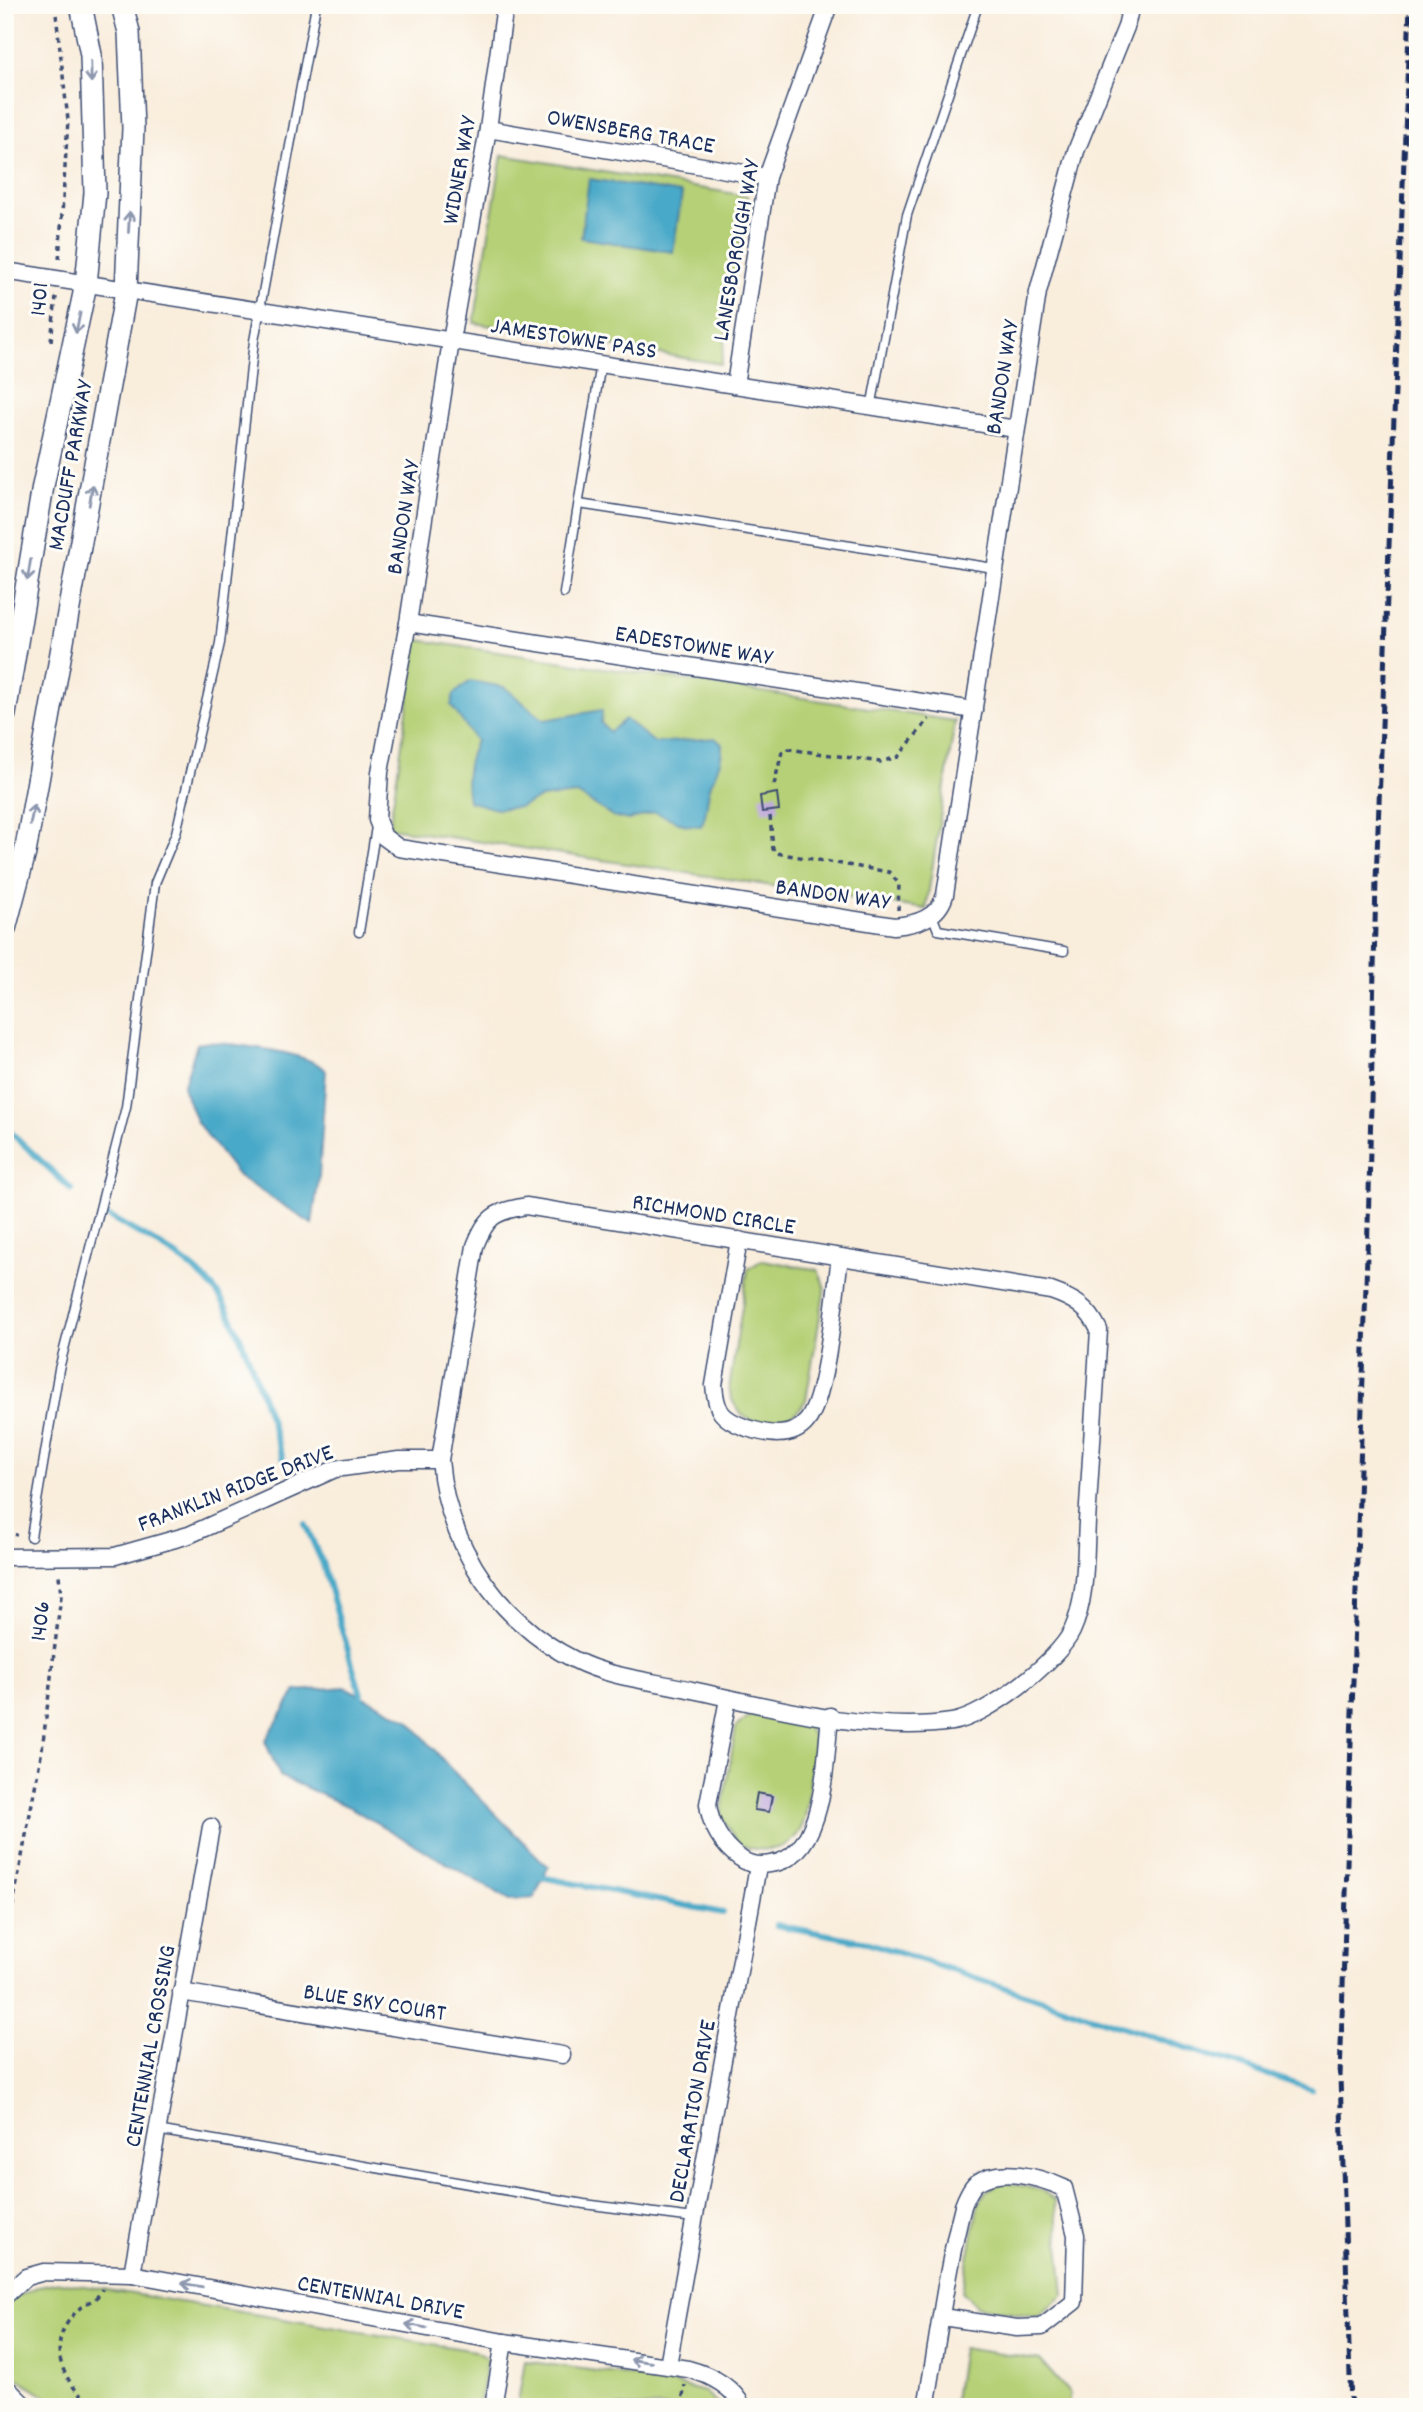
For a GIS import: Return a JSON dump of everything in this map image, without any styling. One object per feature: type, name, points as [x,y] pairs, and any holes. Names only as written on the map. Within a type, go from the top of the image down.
[{"type":"street","name":"MACDUFF PARKWAY","points":[[5,714],[43,486],[86,284],[95,193],[91,55],[81,5]]},
{"type":"street","name":"MACDUFF PARKWAY","points":[[5,929],[30,826],[126,290],[133,128],[129,32],[122,5]]},
{"type":"street","name":"WIDNER WAY","points":[[452,341],[488,129],[505,5]]},
{"type":"street","name":"LANESBOROUGH WAY","points":[[735,385],[766,177],[829,5]]},
{"type":"street","name":"BANDON WAY","points":[[452,341],[408,623],[380,772],[377,821],[384,837],[399,848],[894,926],[914,924],[932,915],[942,905],[945,895],[1038,292],[1076,151],[1126,27],[1131,5]]},
{"type":"street","name":"OWENSBERG TRACE","points":[[488,129],[766,177]]},
{"type":"street","name":"JAMESTOWNE PASS","points":[[5,271],[1016,429]]},
{"type":"street","name":"EADESTOWNE WAY","points":[[408,623],[974,710]]},
{"type":"street","name":"RICHMOND CIRCLE","points":[[526,1206],[840,1257],[1051,1291],[1073,1299],[1091,1314],[1099,1330],[1084,1564],[1072,1631],[1041,1668],[999,1702],[956,1722],[889,1726],[728,1699],[602,1671],[575,1661],[521,1624],[492,1593],[458,1535],[443,1492],[440,1460],[475,1246],[483,1225],[499,1211],[526,1206]]},
{"type":"street","points":[[739,1240],[714,1385],[716,1407],[730,1422],[761,1432],[787,1434],[807,1422],[818,1398],[840,1257]]},
{"type":"street","name":"FRANKLIN RIDGE DRIVE","points":[[5,1557],[115,1556],[189,1535],[335,1469],[399,1460],[440,1460]]},
{"type":"street","points":[[728,1699],[708,1804],[710,1821],[740,1858],[758,1866],[782,1863],[799,1853],[810,1832],[819,1806],[830,1716]]},
{"type":"street","name":"CENTENNIAL CROSSING","points":[[132,2274],[211,1827]]},
{"type":"street","name":"DECLARATION DRIVE","points":[[668,2365],[758,1866]]},
{"type":"street","name":"BLUE SKY COURT","points":[[181,1992],[562,2055]]},
{"type":"street","points":[[926,2407],[942,2317],[963,2203],[975,2183],[1001,2174],[1044,2179],[1064,2188],[1076,2235],[1074,2302],[1042,2327],[1017,2328],[942,2317]]},
{"type":"street","name":"CENTENNIAL DRIVE","points":[[5,2296],[26,2277],[44,2272],[132,2274],[504,2342],[668,2365],[703,2373],[725,2385],[743,2407]]},
{"type":"street","points":[[493,2407],[504,2342]]},
{"type":"street","points":[[5,2386],[26,2407]]},
{"type":"lane","points":[[31,1537],[60,1369],[126,1107],[155,883],[176,832],[219,643],[254,341],[316,5]]},
{"type":"lane","points":[[871,408],[907,215],[978,5]]},
{"type":"lane","points":[[564,593],[601,363]]},
{"type":"lane","points":[[579,504],[994,568]]},
{"type":"lane","points":[[359,932],[377,821]]},
{"type":"lane","points":[[932,915],[938,930],[1064,951]]},
{"type":"lane","points":[[157,2130],[584,2204],[694,2218]]},
{"type":"path","name":"1401","points":[[51,350],[68,120],[55,5]]},
{"type":"path","points":[[774,785],[782,752],[789,749],[880,762],[898,757],[928,721],[936,704]]},
{"type":"path","points":[[770,816],[772,849],[776,853],[889,873],[899,884],[898,909],[905,925]]},
{"type":"path","name":"1406","points":[[5,1944],[42,1750],[61,1596],[58,1558]]},
{"type":"path","points":[[83,2407],[83,2398],[63,2374],[59,2358],[61,2340],[67,2322],[80,2307],[101,2292],[105,2273]]},
{"type":"green space","points":[[502,155],[748,196],[721,364],[474,323]]},
{"type":"green space","points":[[418,640],[955,721],[926,909],[389,828]]},
{"type":"green space","points":[[762,1260],[818,1270],[825,1287],[806,1400],[797,1412],[786,1419],[762,1424],[741,1414],[729,1389],[748,1269]]},
{"type":"green space","points":[[760,1714],[804,1723],[814,1737],[809,1794],[803,1824],[792,1840],[784,1845],[766,1849],[738,1844],[721,1816],[736,1727],[750,1715]]},
{"type":"green space","points":[[1003,2182],[1041,2190],[1055,2200],[1064,2295],[1038,2317],[976,2306],[962,2291],[978,2206],[986,2191]]},
{"type":"green space","points":[[60,2282],[475,2351],[487,2358],[479,2407],[89,2407],[52,2400],[5,2370],[5,2303],[39,2286]]},
{"type":"green space","points":[[962,2348],[1040,2360],[1070,2394],[1068,2407],[953,2407]]},
{"type":"green space","points":[[525,2361],[660,2380],[705,2392],[722,2407],[517,2407]]},
{"type":"water","points":[[589,179],[682,193],[673,252],[581,238]]},
{"type":"water","points":[[470,681],[504,687],[544,720],[602,710],[601,723],[610,732],[625,719],[655,743],[715,738],[722,744],[721,756],[701,826],[686,825],[655,812],[629,820],[614,817],[577,794],[540,798],[520,807],[496,809],[468,801],[467,770],[476,741],[451,705],[454,694]]},
{"type":"water","points":[[209,1042],[287,1053],[316,1063],[326,1070],[319,1177],[312,1224],[238,1176],[196,1121],[183,1087],[197,1044]]},
{"type":"water","points":[[345,1687],[409,1720],[449,1767],[548,1867],[534,1898],[510,1900],[349,1807],[280,1776],[265,1741],[296,1691]]},
{"type":"building","points":[[777,793],[779,810],[762,812],[760,796]]},
{"type":"building","points":[[757,1793],[772,1796],[769,1812],[754,1810]]},
{"type":"waterway","points":[[5,1127],[72,1190]]},
{"type":"waterway","points":[[108,1216],[178,1257],[214,1289],[224,1303],[243,1344],[283,1458]]},
{"type":"waterway","points":[[305,1524],[322,1562],[363,1701]]},
{"type":"waterway","points":[[536,1876],[723,1913]]},
{"type":"waterway","points":[[776,1925],[867,1942],[1311,2089]]},
{"type":"railway","points":[[1351,2407],[1340,2077],[1369,1194],[1376,880],[1410,5]]}]
